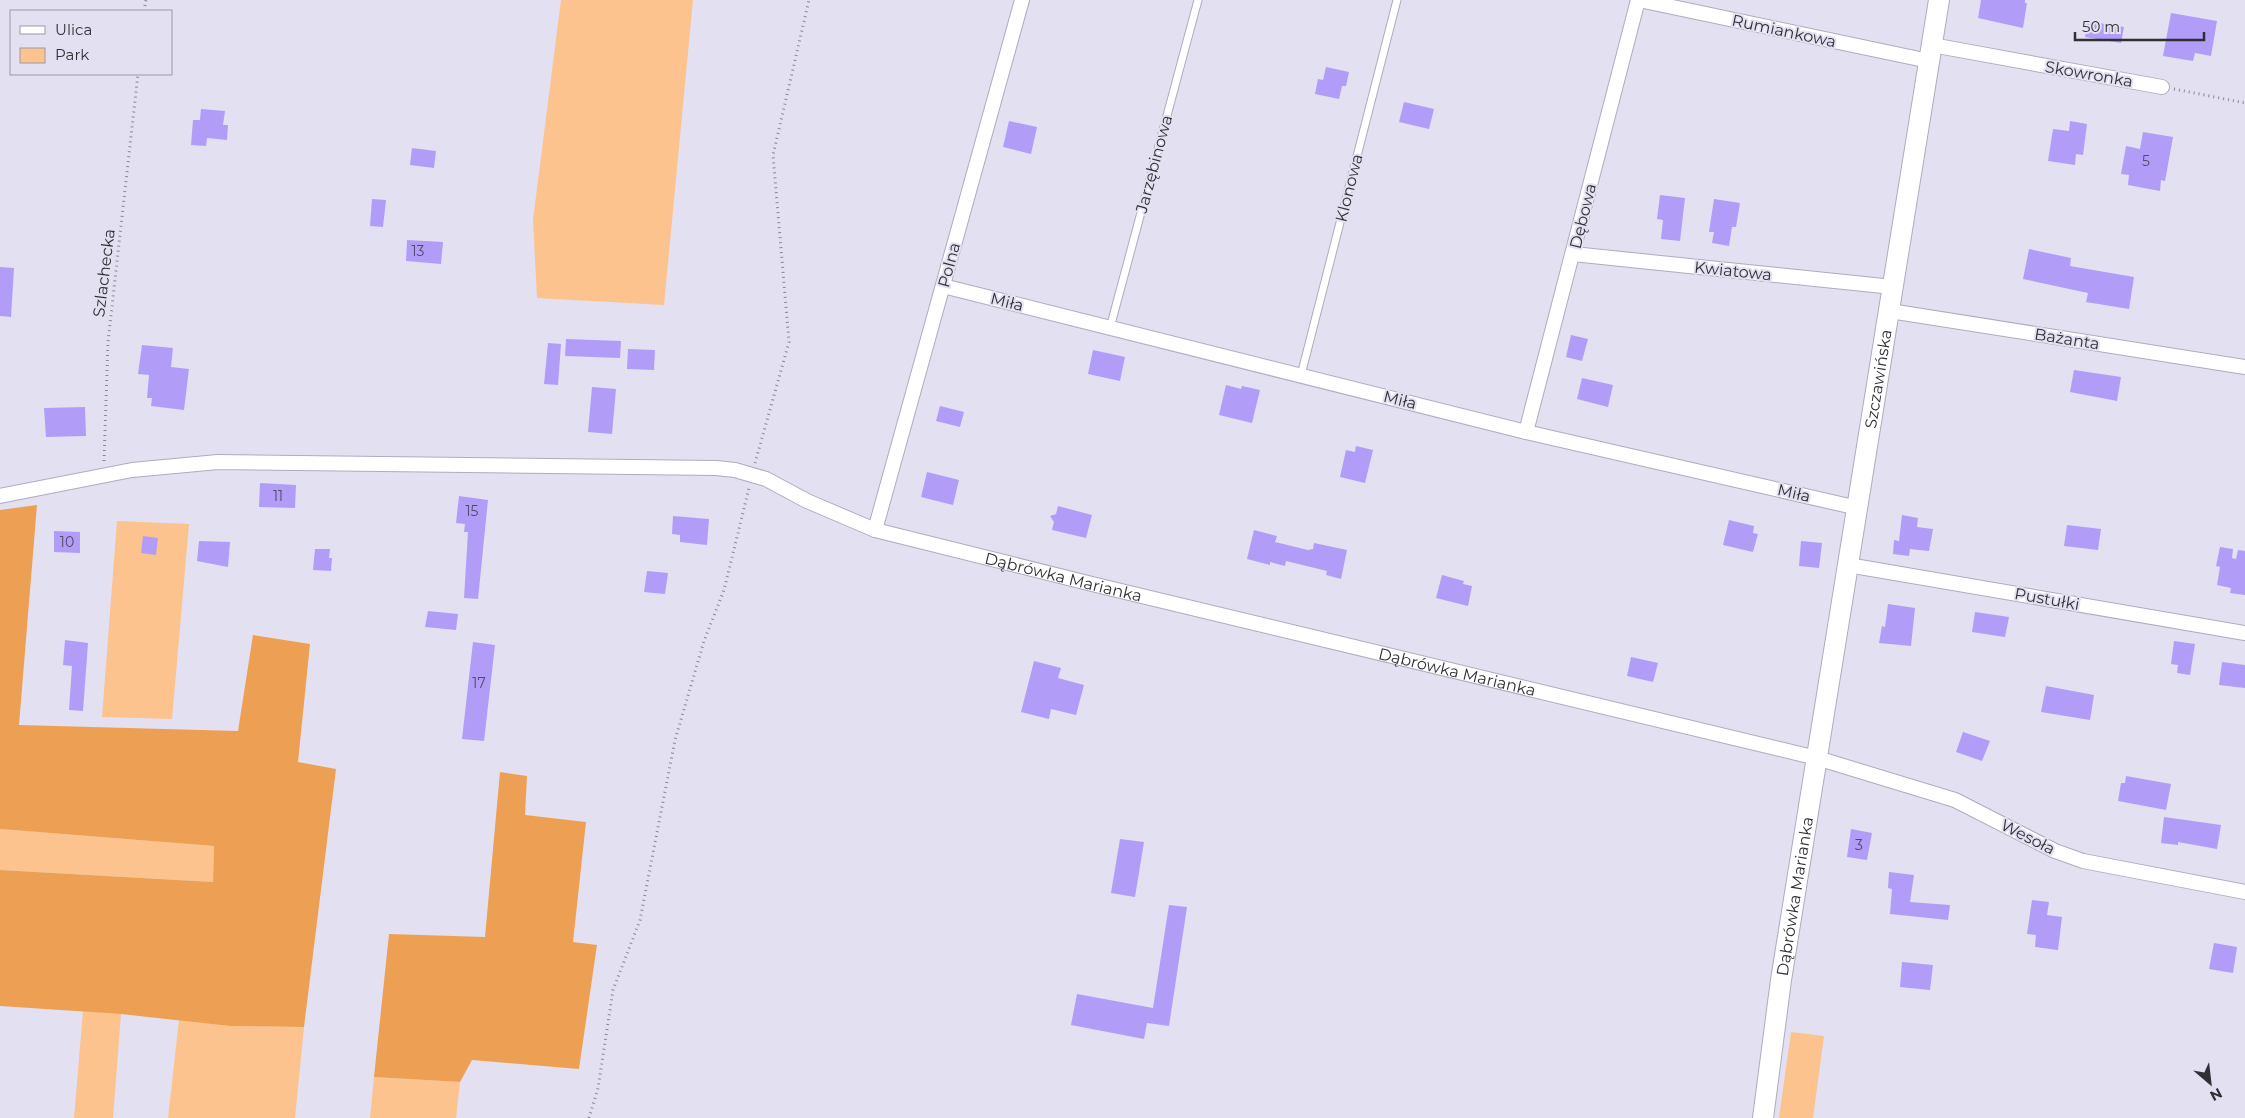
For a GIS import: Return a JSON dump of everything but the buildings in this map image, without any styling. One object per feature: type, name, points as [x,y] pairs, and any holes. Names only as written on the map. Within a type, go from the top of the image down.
[{"type":"street","name":"Polna","points":[[875,530],[1022,0]]},
{"type":"street","name":"Rumiankowa","points":[[1639,0],[1931,53]]},
{"type":"street","name":"Dębowa","points":[[1526,432],[1639,0]]},
{"type":"street","name":"Szczawińska","points":[[1817,758],[1939,0]]},
{"type":"street","name":"Skowronka","points":[[1931,53],[2162,87]]},
{"type":"street","name":"Kwiatowa","points":[[1573,254],[1894,287]]},
{"type":"street","name":"Miła","points":[[943,286],[1526,432],[1858,508]]},
{"type":"street","name":"Bażanta","points":[[1890,311],[2245,367]]},
{"type":"street","name":"Dąbrówka Marianka","points":[[0,496],[159,467],[218,462],[716,468],[752,474],[832,513],[875,530],[1096,586],[1817,758],[1782,980],[1763,1118]]},
{"type":"street","name":"Pustułki","points":[[1848,566],[2245,633]]},
{"type":"street","name":"Wesoła","points":[[1817,758],[1955,800],[2055,851],[2083,861],[2245,892]]},
{"type":"lane","name":"Jarzębinowa","points":[[1110,328],[1198,0]]},
{"type":"lane","name":"Klonowa","points":[[1301,375],[1397,0]]},
{"type":"path","points":[[589,1118],[598,1088],[613,990],[640,920],[675,740],[704,641],[724,590],[752,474],[789,342],[774,155],[809,0]]},
{"type":"path","name":"Szlachecka","points":[[103,476],[108,342],[138,75]]},
{"type":"path","points":[[2162,87],[2245,103]]},
{"type":"green space","points":[[561,0],[693,0],[664,305],[537,298],[533,220]]},
{"type":"green space","points":[[117,521],[189,524],[172,719],[102,717]]},
{"type":"green space","points":[[0,829],[214,846],[213,882],[0,870]]},
{"type":"green space","points":[[83,1011],[121,1014],[113,1118],[74,1118]]},
{"type":"green space","points":[[179,1020],[230,1026],[304,1027],[295,1118],[168,1118]]},
{"type":"green space","points":[[1791,1032],[1824,1036],[1813,1118],[1779,1118]]},
{"type":"green space","points":[[374,1077],[460,1082],[456,1118],[370,1118]]},
{"type":"shaded area","points":[[37,505],[19,725],[238,731],[253,635],[310,644],[298,762],[336,769],[304,1027],[230,1026],[121,1014],[0,1006],[0,870],[213,882],[214,846],[0,829],[0,510]]},
{"type":"shaded area","points":[[500,772],[527,776],[525,815],[586,822],[573,942],[597,945],[579,1069],[472,1060],[460,1082],[374,1077],[389,934],[485,937]]}]
